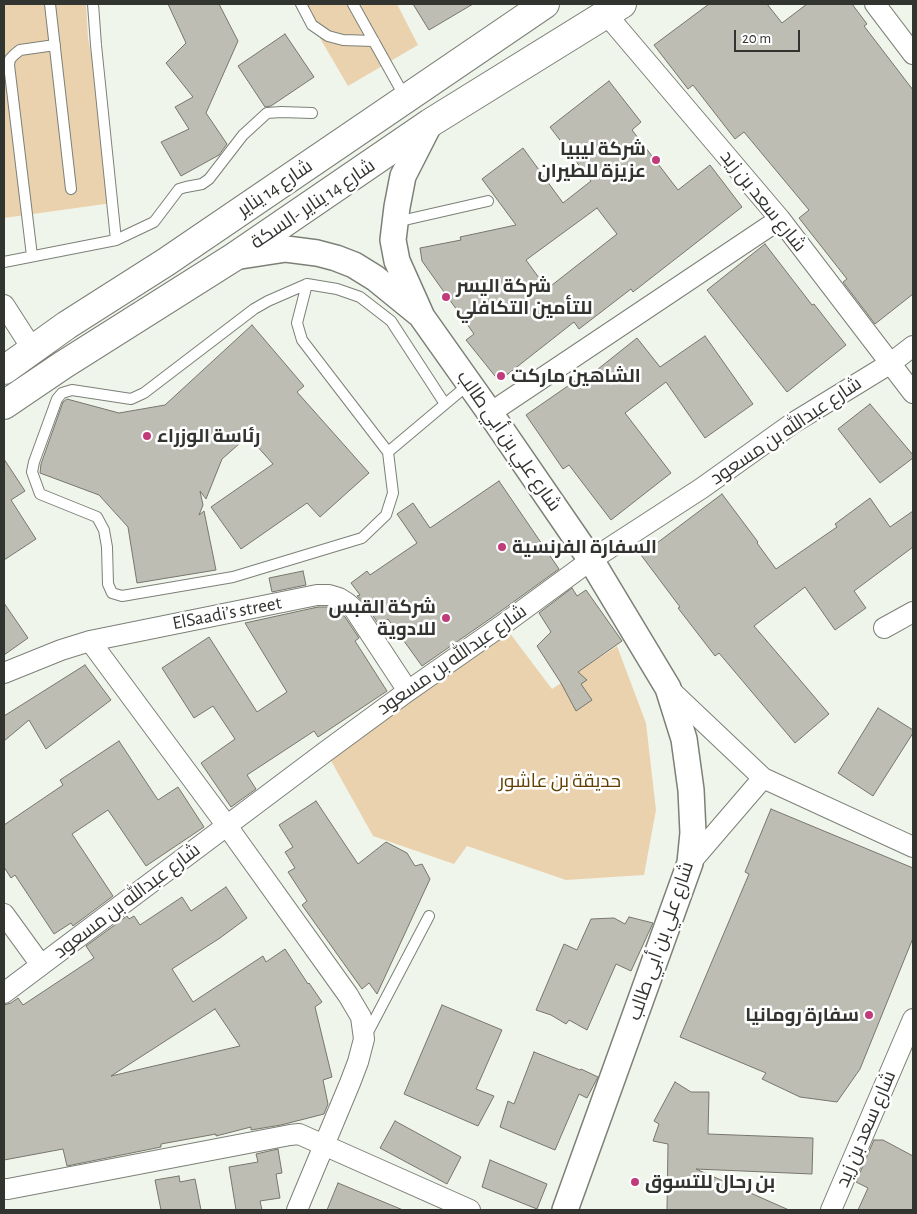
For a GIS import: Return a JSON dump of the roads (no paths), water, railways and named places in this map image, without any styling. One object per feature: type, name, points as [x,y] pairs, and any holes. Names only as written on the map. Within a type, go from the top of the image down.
[{"type":"highway","points":[[502,33],[524,4]]},
{"type":"highway","name":"شارع 14 يناير","points":[[4,370],[67,325],[166,262],[546,4]]},
{"type":"highway","name":"شارع 14 يناير -السكة","points":[[4,404],[234,257],[430,123],[614,9]]},
{"type":"street","points":[[875,4],[913,54]]},
{"type":"street","name":"شارع سعد بن زيد","points":[[614,9],[780,219],[913,393]]},
{"type":"street","name":"شارع علي بن أبي طالب","points":[[430,123],[403,176],[393,240],[397,261],[422,317],[591,560],[668,688],[684,740],[690,782],[692,833],[690,863],[565,1210]]},
{"type":"street","points":[[490,413],[780,219]]},
{"type":"street","name":"شارع علي بن أبي طالب","points":[[234,257],[286,250],[317,252],[336,258],[354,265],[375,278],[422,317]]},
{"type":"street","points":[[4,306],[33,350]]},
{"type":"street","name":"شارع عبدالله بن مسعود","points":[[4,993],[325,752],[591,560],[702,488],[793,423],[891,363],[913,346]]},
{"type":"street","name":"ElSaadi’s street","points":[[4,672],[90,641],[317,595],[329,595],[347,602],[354,609],[408,691]]},
{"type":"street","points":[[884,628],[913,612]]},
{"type":"street","points":[[90,641],[227,826],[348,995],[361,1017],[364,1039],[358,1062],[297,1210]]},
{"type":"street","points":[[668,688],[763,778],[913,847]]},
{"type":"street","points":[[690,863],[763,778]]},
{"type":"street","points":[[4,914],[41,965]]},
{"type":"street","name":"شارع سعد بن زيد","points":[[831,1210],[913,1019]]},
{"type":"street","points":[[4,1188],[8,1189],[299,1134],[470,1210]]},
{"type":"lane","points":[[50,4],[71,189]]},
{"type":"lane","points":[[93,4],[116,240]]},
{"type":"lane","points":[[301,4],[312,25],[328,36],[343,40],[374,41]]},
{"type":"lane","points":[[353,4],[406,100]]},
{"type":"lane","points":[[32,256],[9,66],[10,59],[20,50],[55,45]]},
{"type":"lane","points":[[4,262],[116,240],[154,222],[179,189],[202,184],[209,179],[243,136],[267,114],[281,112],[312,113]]},
{"type":"lane","points":[[395,223],[488,202]]},
{"type":"lane","points":[[307,284],[297,322],[302,340],[388,452],[393,493],[386,515],[362,538],[232,577],[122,596],[112,593],[108,584],[107,547],[104,530],[98,517],[40,494],[32,472],[34,462],[62,392],[72,390],[130,399],[144,393],[254,309],[268,300],[307,284],[337,289],[360,296],[391,321],[445,404]]},
{"type":"lane","points":[[388,452],[469,383]]},
{"type":"lane","points":[[364,1039],[429,916]]},
{"type":"place","name":"شركة ليبيا عزيزة للطيران","points":[[656,160]]},
{"type":"place","name":"شركة اليسر للتأمين التكافلي","points":[[446,297]]},
{"type":"place","name":"الشاهين ماركت","points":[[501,376]]},
{"type":"place","name":"رئاسة الوزراء","points":[[147,436]]},
{"type":"place","name":"السفارة الفرنسية","points":[[502,547]]},
{"type":"place","name":"شركة القبس للادوية","points":[[446,618]]},
{"type":"place","name":"سفارة رومانيا","points":[[869,1015]]},
{"type":"place","name":"بن رحال للتسوق","points":[[635,1182]]},
{"type":"park label","name":"حديقة بن عاشور","points":[[560,781]]}]
